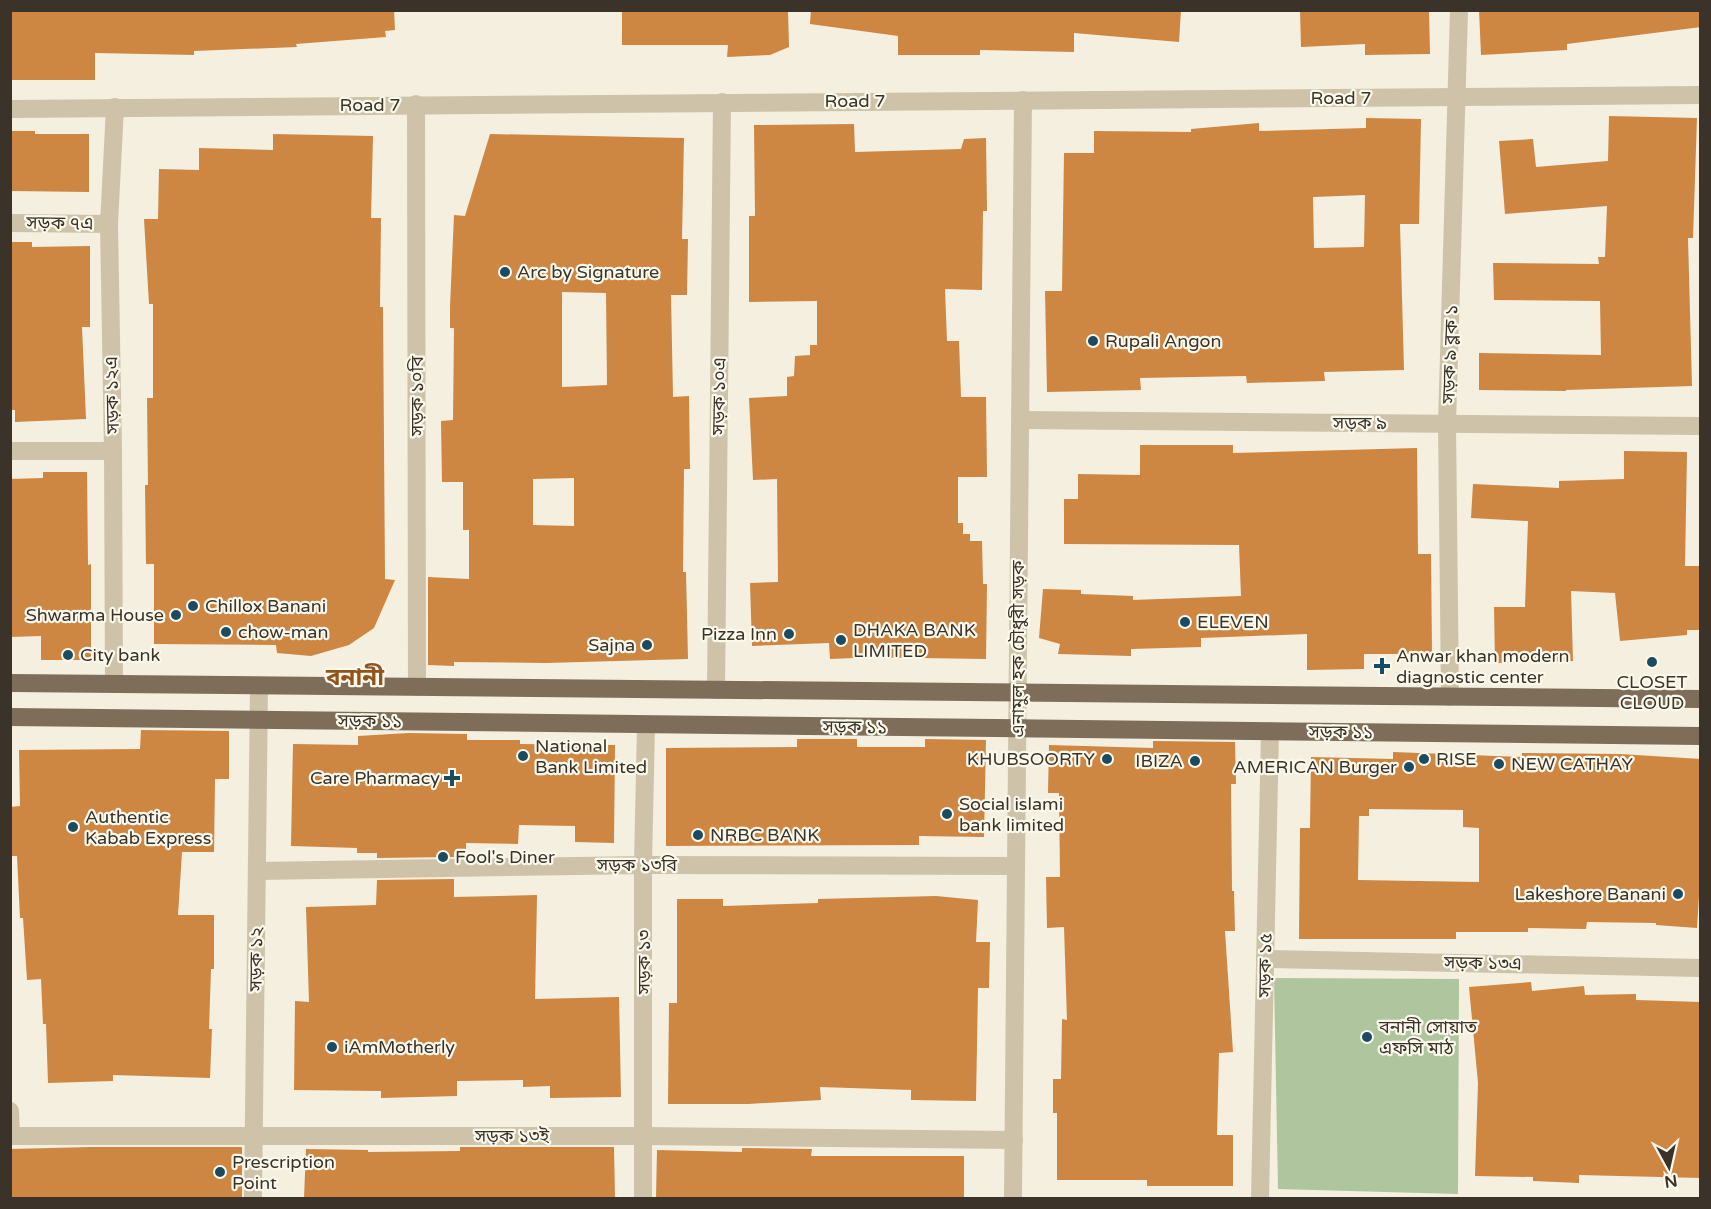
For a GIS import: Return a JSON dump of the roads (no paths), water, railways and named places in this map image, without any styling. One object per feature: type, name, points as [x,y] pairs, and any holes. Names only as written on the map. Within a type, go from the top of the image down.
[{"type":"main road","name":"সড়ক ১১","points":[[10,684],[1701,699]]},
{"type":"main road","name":"সড়ক ১১","points":[[10,717],[1701,736]]},
{"type":"street","name":"সড়ক ৯ ব্লক ১","points":[[1450,697],[1447,424],[1459,10]]},
{"type":"street","name":"Road 7","points":[[10,109],[114,106],[1701,95]]},
{"type":"street","name":"এনামুল হক চৌধুরী সড়ক","points":[[1013,1198],[1023,100]]},
{"type":"street","name":"সড়ক ১০এ","points":[[716,690],[722,102]]},
{"type":"street","name":"সড়ক ১০বি","points":[[416,105],[417,687]]},
{"type":"street","name":"সড়ক ১২এ","points":[[114,106],[110,224],[114,684]]},
{"type":"street","name":"সড়ক ৭এ","points":[[10,223],[110,224]]},
{"type":"street","name":"সড়ক ৯","points":[[1020,420],[1701,426]]},
{"type":"street","points":[[10,451],[113,452]]},
{"type":"street","name":"সড়ক ১২","points":[[253,1198],[259,686]]},
{"type":"street","name":"সড়ক ১৩","points":[[643,1198],[643,865],[646,724]]},
{"type":"street","name":"সড়ক ১৫","points":[[1260,1198],[1270,731]]},
{"type":"street","name":"সড়ক ১৩বি","points":[[257,871],[643,865],[1016,866]]},
{"type":"street","name":"সড়ক ১৩এ","points":[[1265,958],[1701,968]]},
{"type":"street","points":[[10,1111],[11,1136]]},
{"type":"street","name":"সড়ক ১৩ই","points":[[11,1136],[644,1136],[1014,1140]]},
{"type":"place","name":"Arc by Signature","points":[[505,272]]},
{"type":"place","name":"Rupali Angon","points":[[1093,341]]},
{"type":"place","name":"Chillox Banani","points":[[193,606]]},
{"type":"place","name":"Shwarma House","points":[[176,615]]},
{"type":"place","name":"ELEVEN","points":[[1185,622]]},
{"type":"place","name":"chow-man","points":[[226,632]]},
{"type":"place","name":"Pizza Inn","points":[[789,634]]},
{"type":"place","name":"DHAKA BANK LIMITED","points":[[841,640]]},
{"type":"place","name":"Sajna","points":[[647,645]]},
{"type":"place","name":"City bank","points":[[68,655]]},
{"type":"place","name":"CLOSET CLOUD","points":[[1652,662]]},
{"type":"place","name":"Anwar khan modern diagnostic center","points":[[1382,666]]},
{"type":"place","name":"National Bank Limited","points":[[523,756]]},
{"type":"place","name":"KHUBSOORTY","points":[[1107,759]]},
{"type":"place","name":"RISE","points":[[1424,759]]},
{"type":"place","name":"IBIZA","points":[[1195,761]]},
{"type":"place","name":"NEW CATHAY","points":[[1499,764]]},
{"type":"place","name":"AMERICAN Burger","points":[[1409,767]]},
{"type":"place","name":"Care Pharmacy","points":[[452,778]]},
{"type":"place","name":"Social islami bank limited","points":[[947,814]]},
{"type":"place","name":"Authentic Kabab Express","points":[[73,827]]},
{"type":"place","name":"NRBC BANK","points":[[698,835]]},
{"type":"place","name":"Fool's Diner","points":[[443,857]]},
{"type":"place","name":"Lakeshore Banani","points":[[1678,894]]},
{"type":"place","name":"বনানী সোয়াত এফসি মাঠ","points":[[1367,1037]]},
{"type":"place","name":"iAmMotherly","points":[[332,1047]]},
{"type":"place","name":"Prescription Point","points":[[220,1172]]},
{"type":"district","name":"বনানী","points":[[355,677]]}]
